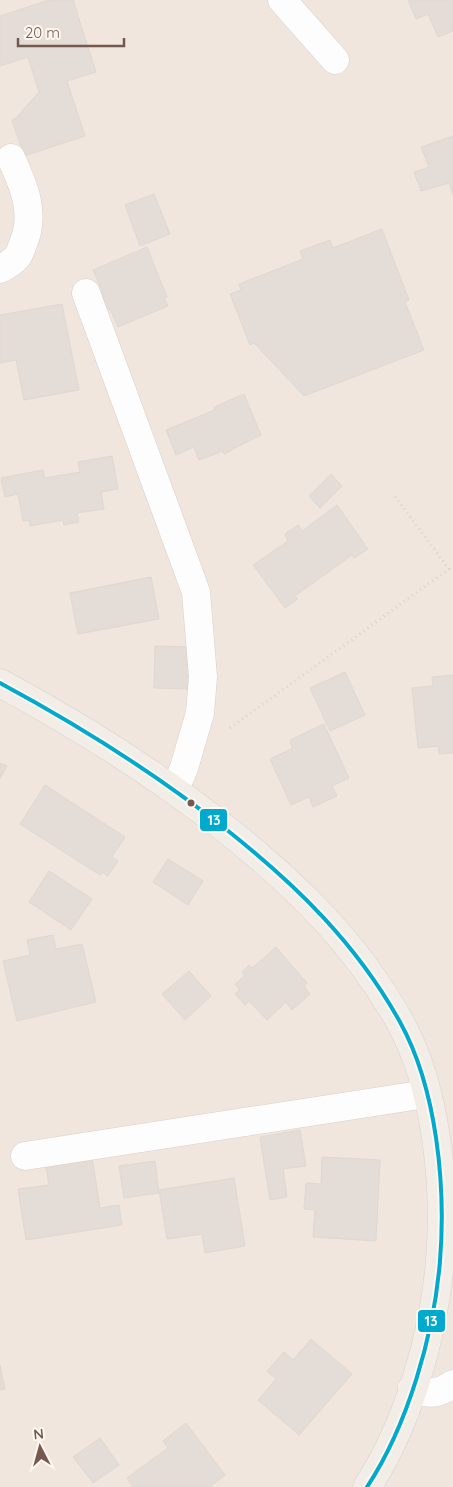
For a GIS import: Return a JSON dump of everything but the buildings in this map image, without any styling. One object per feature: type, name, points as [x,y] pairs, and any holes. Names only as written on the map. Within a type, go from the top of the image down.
[{"type":"main road","points":[[0,683],[64,718],[175,789],[268,862],[335,928],[357,955],[400,1023],[426,1094],[439,1156],[442,1234],[438,1286],[433,1315],[412,1389],[382,1462],[367,1487]]},
{"type":"street","points":[[282,0],[336,60]]},
{"type":"street","points":[[0,269],[17,258],[26,236],[28,224],[29,206],[24,185],[11,158]]},
{"type":"street","points":[[86,293],[196,592],[203,677],[200,713],[175,789]]},
{"type":"street","points":[[25,1156],[426,1094]]},
{"type":"street","points":[[412,1389],[427,1395],[444,1390],[453,1384]]},
{"type":"path","points":[[191,745],[226,731],[449,569],[393,494]]},
{"type":"shaded area","points":[[0,0],[453,0],[453,1487],[0,1487]]},
{"type":"transit line","name":"13","points":[[0,683],[88,733],[145,770],[200,809],[253,851],[301,895],[344,941],[383,993],[413,1048],[423,1077],[436,1138],[440,1170],[442,1232],[440,1261],[432,1318],[417,1378],[395,1436],[367,1487]]}]
